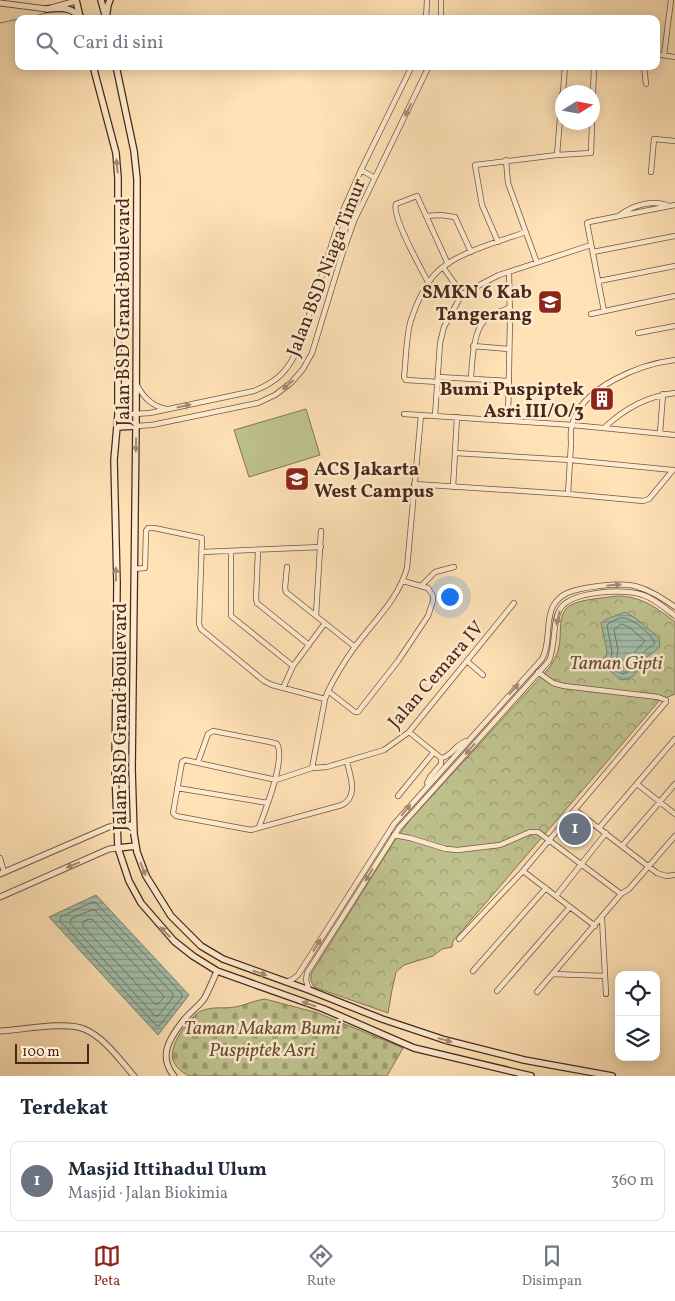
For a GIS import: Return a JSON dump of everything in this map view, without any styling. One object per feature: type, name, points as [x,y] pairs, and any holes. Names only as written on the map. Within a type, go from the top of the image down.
[{"type":"main road","points":[[78,0],[80,15]]},
{"type":"main road","points":[[101,0],[105,15]]},
{"type":"main road","points":[[107,15],[110,0]]},
{"type":"main road","points":[[47,9],[65,8],[73,11],[76,15]]},
{"type":"main road","name":"Jalan BSD Grand Boulevard","points":[[94,70],[116,153],[118,178],[118,427],[114,460],[117,583],[115,771],[118,848],[129,881],[146,910],[174,941],[193,956],[217,970],[324,1009],[414,1048],[531,1076]]},
{"type":"main road","name":"Jalan BSD Grand Boulevard","points":[[117,70],[134,151],[137,178],[133,825],[136,846],[146,876],[157,897],[186,933],[201,946],[223,959],[382,1019],[445,1040],[524,1060],[612,1076]]},
{"type":"main road","points":[[118,427],[136,426]]},
{"type":"main road","points":[[116,826],[133,825]]},
{"type":"main road","points":[[118,848],[136,846]]},
{"type":"street","points":[[0,3],[47,9],[78,0]]},
{"type":"street","points":[[426,15],[427,0]]},
{"type":"street","points":[[440,0],[442,15]]},
{"type":"street","points":[[664,55],[672,0]]},
{"type":"street","points":[[660,54],[675,57]]},
{"type":"street","name":"Jalan BSD Niaga Timur","points":[[118,415],[169,409],[254,391],[269,385],[283,374],[292,362],[299,347],[341,215],[410,70]]},
{"type":"street","name":"Jalan BSD Niaga Timur","points":[[136,426],[152,425],[258,403],[275,396],[291,383],[303,369],[312,353],[354,221],[427,70]]},
{"type":"street","points":[[564,85],[565,70]]},
{"type":"street","points":[[498,242],[482,205],[476,164],[590,153],[594,70]]},
{"type":"street","points":[[644,70],[646,84]]},
{"type":"street","points":[[557,155],[559,130]]},
{"type":"street","points":[[651,172],[651,155],[654,139],[675,141]]},
{"type":"street","points":[[506,160],[508,183],[537,263]]},
{"type":"street","points":[[361,170],[375,178]]},
{"type":"street","points":[[429,284],[399,223],[395,205],[417,196],[445,266],[462,294]]},
{"type":"street","points":[[604,311],[588,223],[619,216],[640,205],[658,202],[668,206],[675,205]]},
{"type":"street","points":[[426,216],[441,215],[455,217],[471,252]]},
{"type":"street","points":[[509,381],[471,378],[406,380],[404,377],[410,322],[435,274],[445,266],[471,252],[526,232]]},
{"type":"street","points":[[593,252],[675,236]]},
{"type":"street","points":[[435,416],[440,343],[444,328],[462,294],[488,280],[591,245]]},
{"type":"street","points":[[599,281],[675,266]]},
{"type":"street","points":[[508,421],[510,272]]},
{"type":"street","points":[[591,314],[675,296]]},
{"type":"street","points":[[471,378],[473,346],[484,320],[510,307]]},
{"type":"street","points":[[638,333],[675,326]]},
{"type":"street","points":[[473,346],[510,349]]},
{"type":"street","points":[[568,494],[572,424],[579,409],[604,385],[627,373],[675,360]]},
{"type":"street","points":[[136,384],[142,394],[156,406],[169,409]]},
{"type":"street","points":[[604,428],[632,406],[650,397],[675,392]]},
{"type":"street","points":[[660,433],[663,394]]},
{"type":"street","points":[[404,414],[572,424],[675,435]]},
{"type":"street","points":[[312,768],[328,692],[355,647],[377,621],[403,581],[407,568],[420,415]]},
{"type":"street","points":[[453,486],[457,417]]},
{"type":"street","points":[[414,484],[643,501],[649,499],[673,470],[570,460],[455,453]]},
{"type":"street","points":[[134,569],[145,568],[146,531],[148,528],[202,538],[201,629],[264,681],[272,685],[325,699]]},
{"type":"street","points":[[316,615],[321,531]]},
{"type":"street","points":[[202,552],[321,547]]},
{"type":"street","points":[[258,551],[257,603],[309,645]]},
{"type":"street","points":[[231,552],[231,616],[293,666]]},
{"type":"street","points":[[287,567],[286,592],[355,647]]},
{"type":"street","points":[[421,586],[435,572],[454,567]]},
{"type":"street","points":[[328,692],[355,712],[360,711],[398,661],[428,616],[433,596],[428,588],[403,581]]},
{"type":"street","points":[[286,982],[298,975],[394,824],[544,655],[550,613],[554,605],[564,594],[624,584],[656,594],[675,607]]},
{"type":"street","points":[[309,990],[306,980],[307,973],[394,835],[539,673],[550,656],[557,614],[563,605],[573,598],[615,591],[633,592],[654,600],[675,616]]},
{"type":"street","name":"Jalan Cemara IV","points":[[276,780],[312,768],[347,762],[384,750],[409,732],[468,662],[514,603]]},
{"type":"street","points":[[283,688],[293,666],[325,623]]},
{"type":"street","points":[[468,662],[483,675]]},
{"type":"street","points":[[459,939],[549,840],[666,700],[658,697],[564,686],[553,683],[533,668]]},
{"type":"street","points":[[198,762],[208,734],[213,731],[276,744],[279,749],[276,780],[259,827]]},
{"type":"street","points":[[409,732],[440,758],[441,764],[430,777],[426,787]]},
{"type":"street","points":[[599,828],[675,739]]},
{"type":"street","points":[[440,758],[447,757],[460,743],[467,741]]},
{"type":"street","points":[[398,796],[434,752]]},
{"type":"street","points":[[276,780],[188,759],[182,762],[173,813],[176,816],[248,829],[342,805],[347,802],[353,787],[347,762]]},
{"type":"street","points":[[637,784],[675,814]]},
{"type":"street","points":[[622,846],[675,784]]},
{"type":"street","points":[[177,788],[268,803]]},
{"type":"street","points":[[574,810],[648,866],[664,876],[675,875]]},
{"type":"street","points":[[0,858],[2,873],[109,827],[116,826]]},
{"type":"street","points":[[394,835],[446,849],[458,850],[500,845],[535,832],[549,840],[621,894]]},
{"type":"street","points":[[556,896],[606,834]]},
{"type":"street","points":[[537,992],[621,894],[629,889],[675,836]]},
{"type":"street","points":[[380,845],[386,849]]},
{"type":"street","points":[[1,894],[109,849],[118,848]]},
{"type":"street","points":[[523,870],[595,926]]},
{"type":"street","points":[[473,971],[546,888]]},
{"type":"street","points":[[497,991],[570,907]]},
{"type":"street","points":[[602,917],[606,994]]},
{"type":"street","points":[[174,1076],[167,1067],[165,1054],[168,1045],[183,1021],[204,999],[217,970]]},
{"type":"street","points":[[553,974],[605,976]]},
{"type":"street","points":[[0,1032],[66,1025],[84,1028],[101,1041],[134,1076]]},
{"type":"green space","points":[[306,409],[320,455],[249,477],[234,430]]},
{"type":"green space","name":"Taman Gipti","points":[[617,596],[634,598],[641,601],[675,622],[675,694],[659,701],[453,941],[452,947],[442,949],[433,956],[404,965],[396,972],[388,1013],[314,987],[311,981],[311,974],[395,840],[410,820],[550,667],[558,652],[562,618],[567,608],[581,601]]},
{"type":"green space","name":"Taman Makam Bumi Puspiptek Asri","points":[[265,999],[318,1013],[403,1048],[387,1076],[189,1076],[176,1065],[172,1054],[176,1040],[196,1014],[205,1009],[235,1007]]},
{"type":"water","points":[[625,612],[637,619],[659,638],[660,647],[645,658],[641,667],[634,675],[628,679],[621,680],[604,666],[607,651],[601,623]]},
{"type":"water","points":[[96,895],[189,995],[158,1035],[49,917]]},
{"type":"waterway","points":[[38,15],[55,11]]},
{"type":"waterway","points":[[0,23],[15,20]]},
{"type":"place","name":"SMKN 6 Kab Tangerang","points":[[550,302]]},
{"type":"place","name":"Bumi Puspiptek Asri III/O/3","points":[[602,399]]},
{"type":"place","name":"ACS Jakarta West Campus","points":[[297,479]]},
{"type":"place","name":"Masjid Ittihadul Ulum","points":[[575,829]]}]
